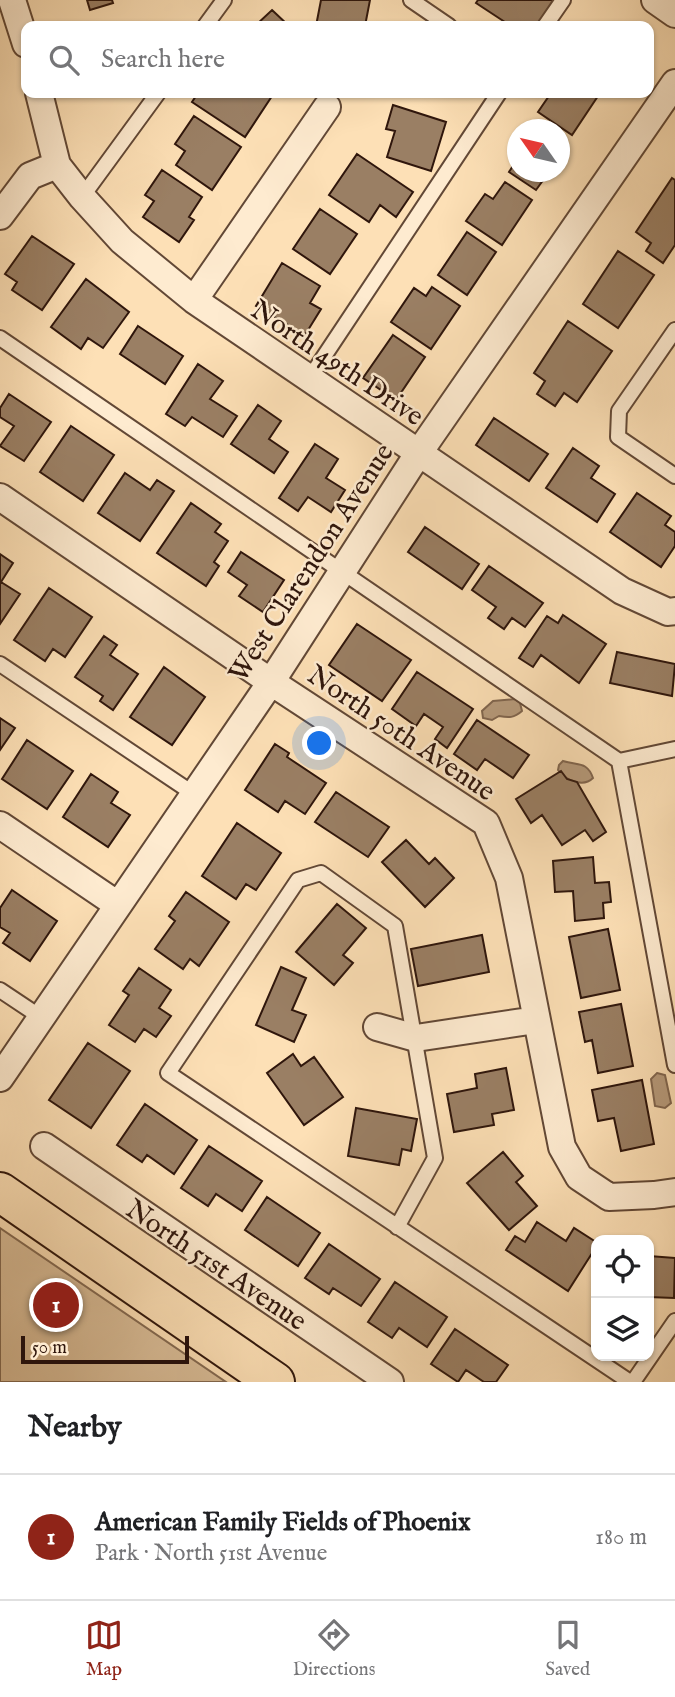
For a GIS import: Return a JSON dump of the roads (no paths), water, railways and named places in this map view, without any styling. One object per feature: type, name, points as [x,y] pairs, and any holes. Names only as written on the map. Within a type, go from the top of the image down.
[{"type":"main road","points":[[0,1192],[275,1382]]},
{"type":"street","points":[[12,0],[21,28]]},
{"type":"street","points":[[654,0],[675,14]]},
{"type":"street","name":"West Clarendon Avenue","points":[[0,1078],[271,682],[418,454],[675,83]]},
{"type":"street","name":"North 49th Drive","points":[[40,98],[57,165],[122,241],[194,300],[622,591],[668,612],[675,611]]},
{"type":"street","points":[[194,300],[327,107]]},
{"type":"street","points":[[0,216],[30,176],[57,165]]},
{"type":"street","name":"North 50th Avenue","points":[[0,497],[271,682],[485,823],[509,877],[562,1147],[579,1177],[608,1197],[675,1192]]},
{"type":"street","points":[[0,825],[118,905]]},
{"type":"street","points":[[377,1027],[416,1038],[536,1020]]},
{"type":"street","name":"North 51st Avenue","points":[[44,1146],[390,1382]]},
{"type":"lane","points":[[208,21],[223,0]]},
{"type":"lane","points":[[411,0],[442,21]]},
{"type":"lane","points":[[548,21],[563,0]]},
{"type":"lane","points":[[82,197],[154,98]]},
{"type":"lane","points":[[309,379],[496,98]]},
{"type":"lane","points":[[675,330],[619,411],[618,437],[675,476]]},
{"type":"lane","points":[[0,338],[344,570],[619,761],[675,1065]]},
{"type":"lane","points":[[0,664],[194,794]]},
{"type":"lane","points":[[619,761],[675,749]]},
{"type":"lane","points":[[397,1227],[435,1158],[395,926],[321,873],[298,880],[168,1073],[397,1227],[631,1382],[675,1321]]},
{"type":"lane","points":[[0,990],[42,1018]]},
{"type":"place","name":"American Family Fields of Phoenix","points":[[56,1305]]}]
